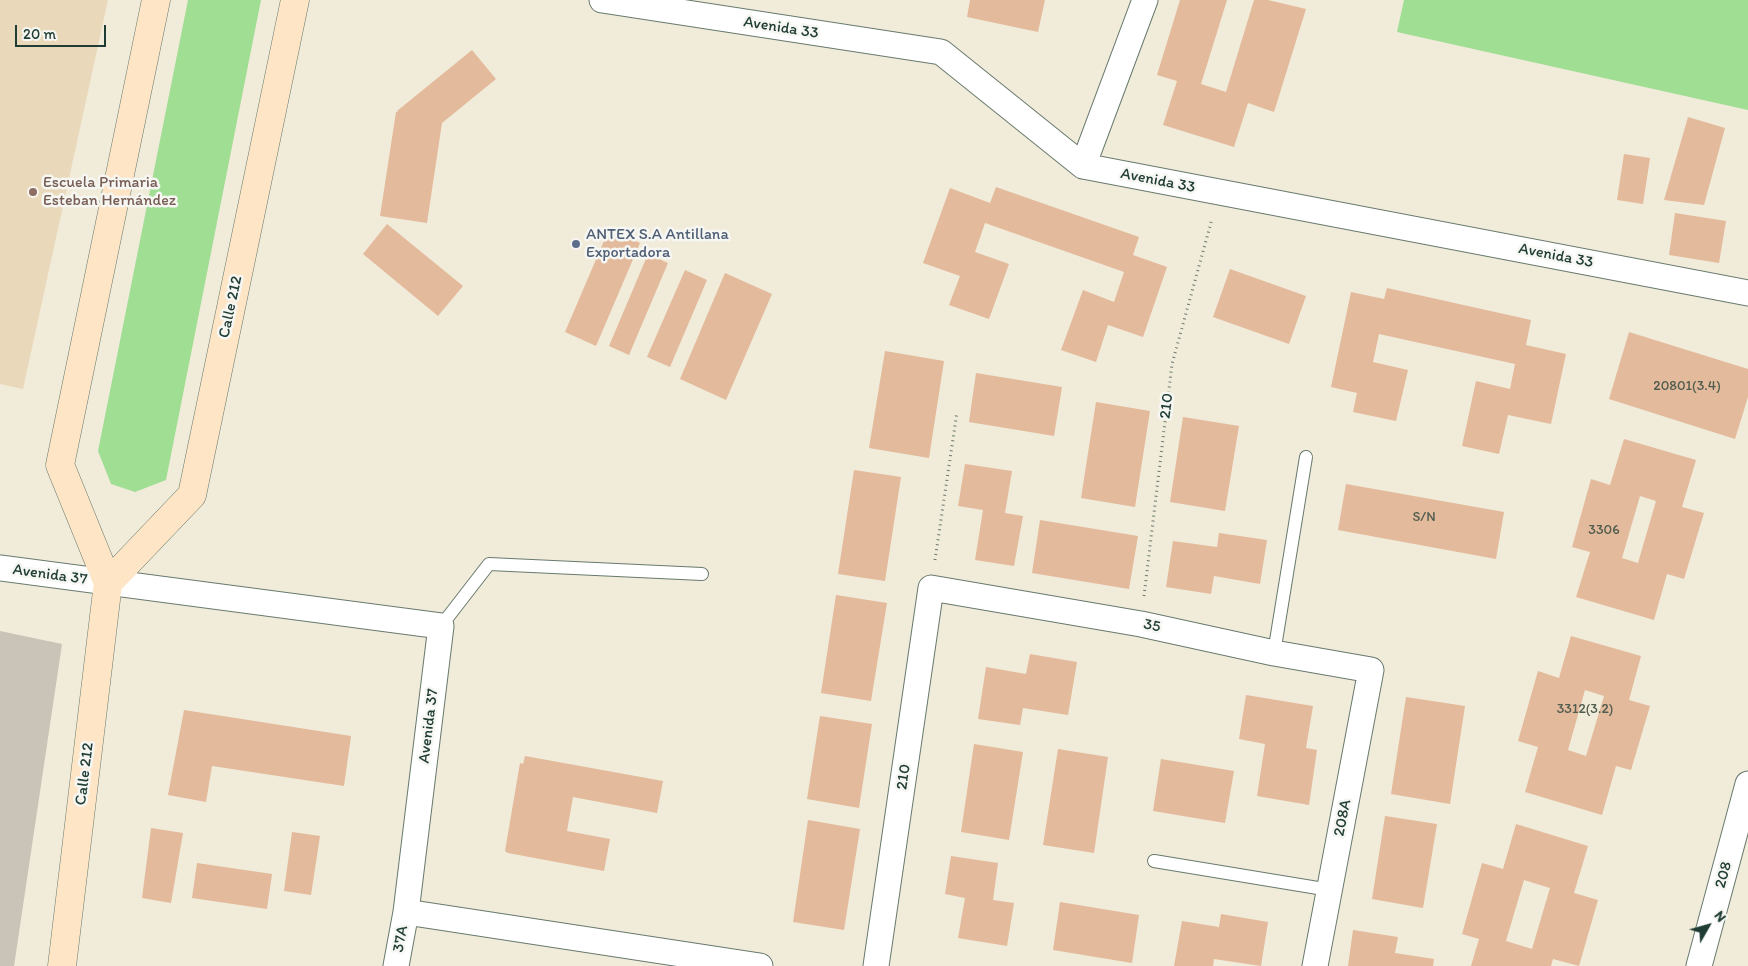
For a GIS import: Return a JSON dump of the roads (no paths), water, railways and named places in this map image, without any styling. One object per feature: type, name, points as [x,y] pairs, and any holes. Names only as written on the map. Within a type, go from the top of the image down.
[{"type":"street","name":"Calle 212","points":[[62,966],[108,583],[60,465],[156,0]]},
{"type":"street","name":"Calle 212","points":[[108,583],[192,495],[294,0]]},
{"type":"street","name":"Avenida 33","points":[[602,0],[941,52],[1083,166],[1748,293]]},
{"type":"street","points":[[1083,166],[1145,0]]},
{"type":"street","name":"Avenida 37","points":[[0,568],[441,626],[406,912]]},
{"type":"street","name":"35","points":[[931,588],[1141,624],[1274,653],[1371,670]]},
{"type":"street","name":"210","points":[[876,966],[931,588]]},
{"type":"street","name":"208A","points":[[1315,966],[1371,670]]},
{"type":"street","name":"208","points":[[1699,966],[1748,784]]},
{"type":"street","points":[[406,912],[760,966]]},
{"type":"street","name":"37A","points":[[396,966],[406,912]]},
{"type":"lane","points":[[1274,653],[1306,457]]},
{"type":"lane","points":[[441,626],[489,564],[702,574]]},
{"type":"lane","points":[[1154,861],[1330,890]]},
{"type":"place","name":"Escuela Primaria Esteban Hernández","points":[[33,192]]},
{"type":"place","name":"ANTEX S.A Antillana Exportadora","points":[[576,244]]}]
